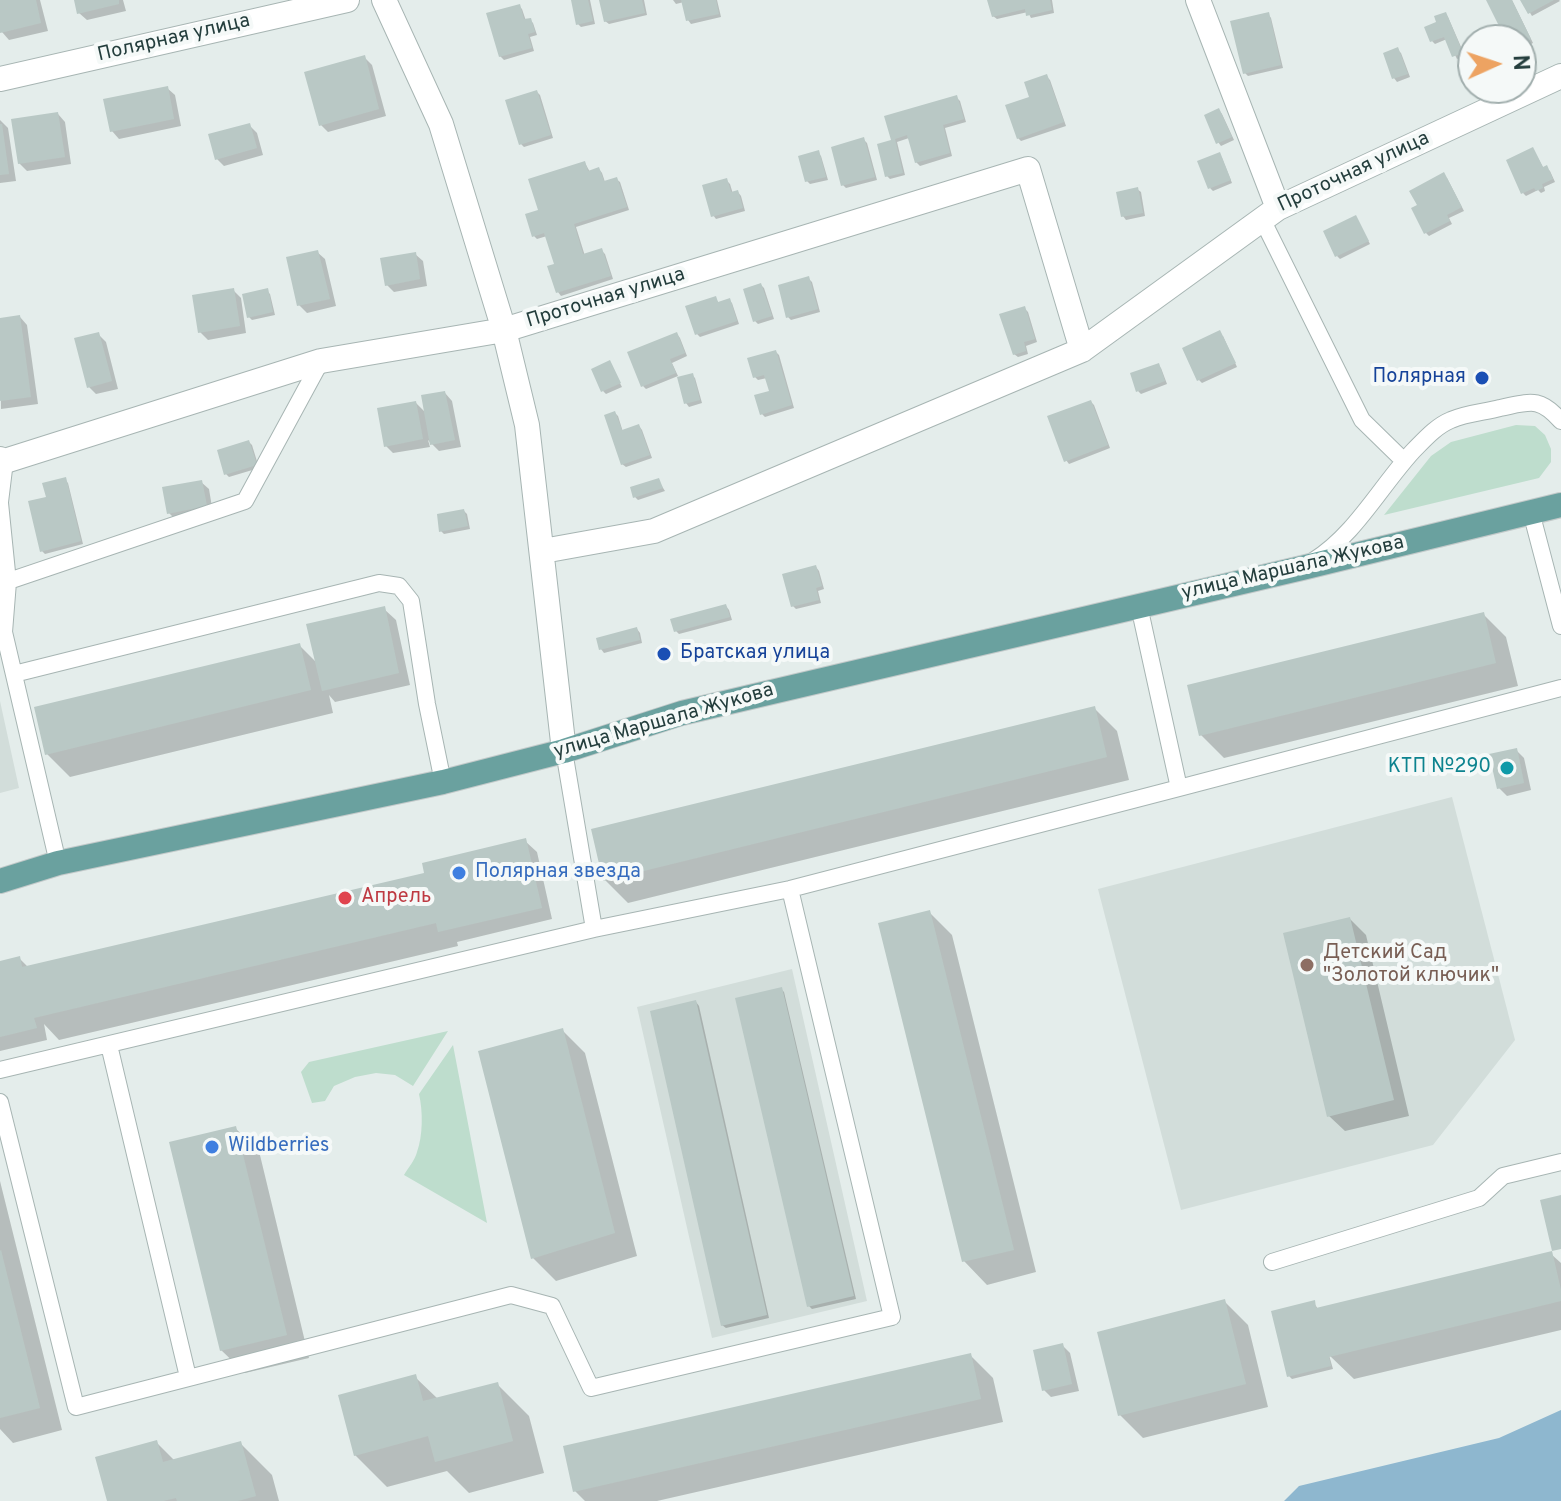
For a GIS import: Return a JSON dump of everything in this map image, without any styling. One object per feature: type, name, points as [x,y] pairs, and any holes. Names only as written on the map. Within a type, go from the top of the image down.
[{"type":"main road","name":"улица Маршала Жукова","points":[[0,881],[58,863],[443,782],[564,751],[682,713],[1561,505]]},
{"type":"street","name":"Полярная улица","points":[[0,79],[347,0]]},
{"type":"street","points":[[384,0],[441,124],[504,330],[527,425],[564,751]]},
{"type":"street","points":[[1198,0],[1270,214]]},
{"type":"street","name":"Проточная улица","points":[[543,551],[654,531],[1082,350],[1270,214],[1561,76]]},
{"type":"street","name":"Проточная улица","points":[[3,460],[321,361],[504,330],[1028,169],[1082,350]]},
{"type":"lane","points":[[1270,214],[1362,420],[1404,461]]},
{"type":"lane","points":[[4,583],[245,501],[321,361]]},
{"type":"lane","points":[[1302,568],[1326,553],[1343,537],[1428,435],[1451,420],[1531,402],[1549,408],[1561,421]]},
{"type":"lane","points":[[3,460],[0,502],[4,632],[58,863]]},
{"type":"lane","points":[[1531,512],[1561,626]]},
{"type":"lane","points":[[14,674],[379,583],[399,586],[411,601],[443,782]]},
{"type":"lane","points":[[1139,606],[1179,788]]},
{"type":"lane","points":[[0,1070],[594,929],[790,889],[1561,688]]},
{"type":"lane","points":[[564,751],[594,929]]},
{"type":"lane","points":[[0,1102],[76,1407],[511,1295],[552,1306],[591,1388],[892,1317],[790,889]]},
{"type":"lane","points":[[109,1045],[188,1377]]},
{"type":"lane","points":[[1272,1262],[1479,1198],[1503,1176],[1561,1162]]},
{"type":"shaded area","points":[[0,701],[19,788],[0,793]]},
{"type":"shaded area","name":"Детский Сад \"Золотой ключик\"","points":[[1452,797],[1515,1040],[1433,1145],[1181,1210],[1098,889]]},
{"type":"shaded area","points":[[792,969],[867,1301],[712,1338],[637,1007]]},
{"type":"green space","points":[[1516,425],[1535,426],[1545,435],[1551,449],[1551,462],[1539,478],[1384,515],[1431,456],[1451,442]]},
{"type":"green space","points":[[448,1031],[413,1086],[395,1075],[376,1073],[334,1086],[325,1101],[312,1103],[301,1072],[309,1062]]},
{"type":"green space","points":[[453,1045],[487,1223],[404,1175],[419,1146],[422,1116],[419,1094]]},
{"type":"water","points":[[1561,1410],[1561,1501],[1284,1501],[1299,1486],[1499,1438]]},
{"type":"building","points":[[0,0],[36,0],[41,23],[0,33]]},
{"type":"building","points":[[74,0],[119,0],[119,4],[77,14]]},
{"type":"building","points":[[571,0],[588,0],[593,21],[576,25]]},
{"type":"building","points":[[599,0],[642,0],[645,13],[604,22]]},
{"type":"building","points":[[681,0],[716,0],[719,14],[686,21]]},
{"type":"building","points":[[987,0],[1050,0],[1052,10],[1026,16],[1025,9],[992,17]]},
{"type":"building","points":[[1486,0],[1512,0],[1524,24],[1498,24]]},
{"type":"building","points":[[1520,0],[1554,0],[1528,14]]},
{"type":"building","points":[[520,4],[524,19],[531,18],[535,32],[528,34],[532,48],[499,57],[486,13]]},
{"type":"building","points":[[1269,12],[1281,65],[1243,74],[1230,21]]},
{"type":"building","points":[[1446,12],[1457,39],[1457,55],[1452,57],[1444,37],[1430,42],[1424,27],[1436,22],[1434,16]]},
{"type":"building","points":[[1398,47],[1408,74],[1392,79],[1383,53]]},
{"type":"building","points":[[365,55],[379,109],[319,126],[304,72]]},
{"type":"building","points":[[1047,74],[1064,122],[1017,139],[1005,105],[1029,97],[1024,82]]},
{"type":"building","points":[[168,86],[174,119],[110,132],[103,99]]},
{"type":"building","points":[[537,90],[551,135],[519,145],[505,100]]},
{"type":"building","points":[[957,95],[964,119],[943,125],[950,153],[915,163],[907,135],[895,139],[903,173],[885,177],[877,144],[891,140],[884,116]]},
{"type":"building","points":[[1219,108],[1232,137],[1216,144],[1204,115]]},
{"type":"building","points":[[58,112],[65,157],[18,164],[11,119]]},
{"type":"building","points":[[250,123],[257,148],[215,160],[208,134]]},
{"type":"building","points":[[0,124],[9,174],[0,175]]},
{"type":"building","points":[[864,137],[875,177],[841,186],[831,147]]},
{"type":"building","points":[[1533,147],[1553,179],[1542,184],[1543,188],[1521,194],[1506,160]]},
{"type":"building","points":[[819,150],[826,177],[805,182],[798,156]]},
{"type":"building","points":[[1220,152],[1231,180],[1208,189],[1197,161]]},
{"type":"building","points":[[585,161],[588,171],[599,167],[604,181],[617,177],[627,207],[574,224],[583,254],[602,248],[611,276],[556,293],[547,266],[554,264],[544,233],[532,237],[525,214],[538,210],[528,179]]},
{"type":"building","points":[[1444,172],[1462,207],[1447,215],[1450,221],[1424,234],[1411,208],[1417,205],[1409,191]]},
{"type":"building","points":[[727,178],[731,192],[738,190],[743,208],[711,217],[702,185]]},
{"type":"building","points":[[1138,187],[1143,213],[1121,217],[1116,192]]},
{"type":"building","points":[[1356,215],[1369,241],[1335,257],[1323,231]]},
{"type":"building","points":[[318,250],[330,299],[297,306],[286,257]]},
{"type":"building","points":[[416,252],[420,279],[385,286],[380,258]]},
{"type":"building","points":[[809,276],[818,309],[786,318],[778,285]]},
{"type":"building","points":[[761,283],[772,316],[753,322],[743,289]]},
{"type":"building","points":[[234,288],[240,326],[198,333],[192,295]]},
{"type":"building","points":[[268,288],[273,312],[247,318],[242,294]]},
{"type":"building","points":[[716,296],[718,302],[730,298],[737,321],[695,335],[685,306]]},
{"type":"building","points":[[1025,306],[1035,339],[1024,342],[1026,351],[1013,355],[999,314]]},
{"type":"building","points":[[20,315],[31,397],[0,401],[0,318]]},
{"type":"building","points":[[1220,330],[1236,363],[1197,381],[1182,348]]},
{"type":"building","points":[[99,332],[112,381],[87,388],[74,338]]},
{"type":"building","points":[[677,332],[685,353],[670,359],[676,373],[641,387],[627,352]]},
{"type":"building","points":[[776,350],[792,405],[760,415],[754,395],[769,391],[764,375],[753,378],[747,358]]},
{"type":"building","points":[[610,360],[621,383],[601,392],[591,369]]},
{"type":"building","points":[[1159,363],[1165,381],[1136,392],[1130,373]]},
{"type":"building","points":[[693,373],[700,400],[684,404],[677,377]]},
{"type":"building","points":[[445,391],[455,440],[430,445],[421,395]]},
{"type":"building","points":[[1091,400],[1108,445],[1064,462],[1047,416]]},
{"type":"building","points":[[416,401],[423,439],[384,447],[377,408]]},
{"type":"building","points":[[615,411],[622,430],[639,424],[650,455],[621,465],[604,415]]},
{"type":"building","points":[[249,440],[257,465],[224,475],[217,450]]},
{"type":"building","points":[[66,477],[81,541],[40,552],[28,501],[46,497],[42,483]]},
{"type":"building","points":[[659,478],[663,488],[633,498],[630,487]]},
{"type":"building","points":[[202,480],[207,506],[167,514],[162,487]]},
{"type":"building","points":[[464,509],[468,526],[439,532],[437,514]]},
{"type":"building","points":[[816,565],[822,586],[816,588],[819,600],[791,607],[782,574]]},
{"type":"building","points":[[726,604],[730,617],[674,632],[670,619]]},
{"type":"building","points":[[385,606],[399,673],[322,691],[306,624]]},
{"type":"building","points":[[1484,612],[1496,663],[1199,736],[1187,685]]},
{"type":"building","points":[[637,627],[640,640],[599,650],[596,638]]},
{"type":"building","points":[[300,643],[311,690],[45,755],[34,707]]},
{"type":"building","points":[[1095,706],[1107,757],[603,881],[591,829]]},
{"type":"building","name":"КТП №290","points":[[1517,748],[1524,783],[1497,789],[1489,754]]},
{"type":"building","points":[[526,838],[542,908],[438,932],[436,923],[34,1018],[37,1028],[0,1037],[0,961],[20,956],[22,967],[424,873],[422,863]]},
{"type":"building","points":[[930,910],[1014,1250],[962,1262],[878,923]]},
{"type":"building","points":[[1350,917],[1394,1100],[1327,1117],[1283,933]]},
{"type":"building","points":[[782,987],[854,1296],[807,1307],[735,998]]},
{"type":"building","points":[[696,1000],[767,1315],[721,1326],[650,1011]]},
{"type":"building","points":[[563,1028],[615,1233],[531,1259],[478,1051]]},
{"type":"building","points":[[236,1126],[287,1335],[220,1351],[169,1142]]},
{"type":"building","points":[[1561,1195],[1561,1249],[1552,1251],[1540,1200]]},
{"type":"building","points":[[0,1251],[40,1408],[0,1418]]},
{"type":"building","points":[[1552,1251],[1561,1301],[1329,1357],[1331,1366],[1287,1377],[1271,1311],[1315,1300],[1316,1308]]},
{"type":"building","points":[[1225,1299],[1246,1384],[1118,1416],[1097,1332]]},
{"type":"building","points":[[1063,1343],[1072,1384],[1042,1391],[1033,1350]]},
{"type":"building","points":[[971,1353],[981,1399],[573,1492],[563,1446]]},
{"type":"building","points":[[416,1374],[423,1401],[498,1382],[513,1441],[435,1462],[428,1436],[354,1456],[338,1395]]},
{"type":"building","points":[[157,1440],[163,1462],[241,1441],[256,1496],[238,1501],[177,1501],[176,1498],[163,1501],[107,1501],[95,1457]]},
{"type":"place","name":"Полярная","points":[[1482,378]]},
{"type":"place","name":"Братская улица","points":[[664,654]]},
{"type":"place","name":"КТП №290","points":[[1507,768]]},
{"type":"place","name":"Полярная звезда","points":[[459,873]]},
{"type":"place","name":"Апрель","points":[[345,898]]},
{"type":"place","name":"Детский Сад \"Золотой ключик\"","points":[[1307,965]]},
{"type":"place","name":"Wildberries","points":[[212,1147]]}]
